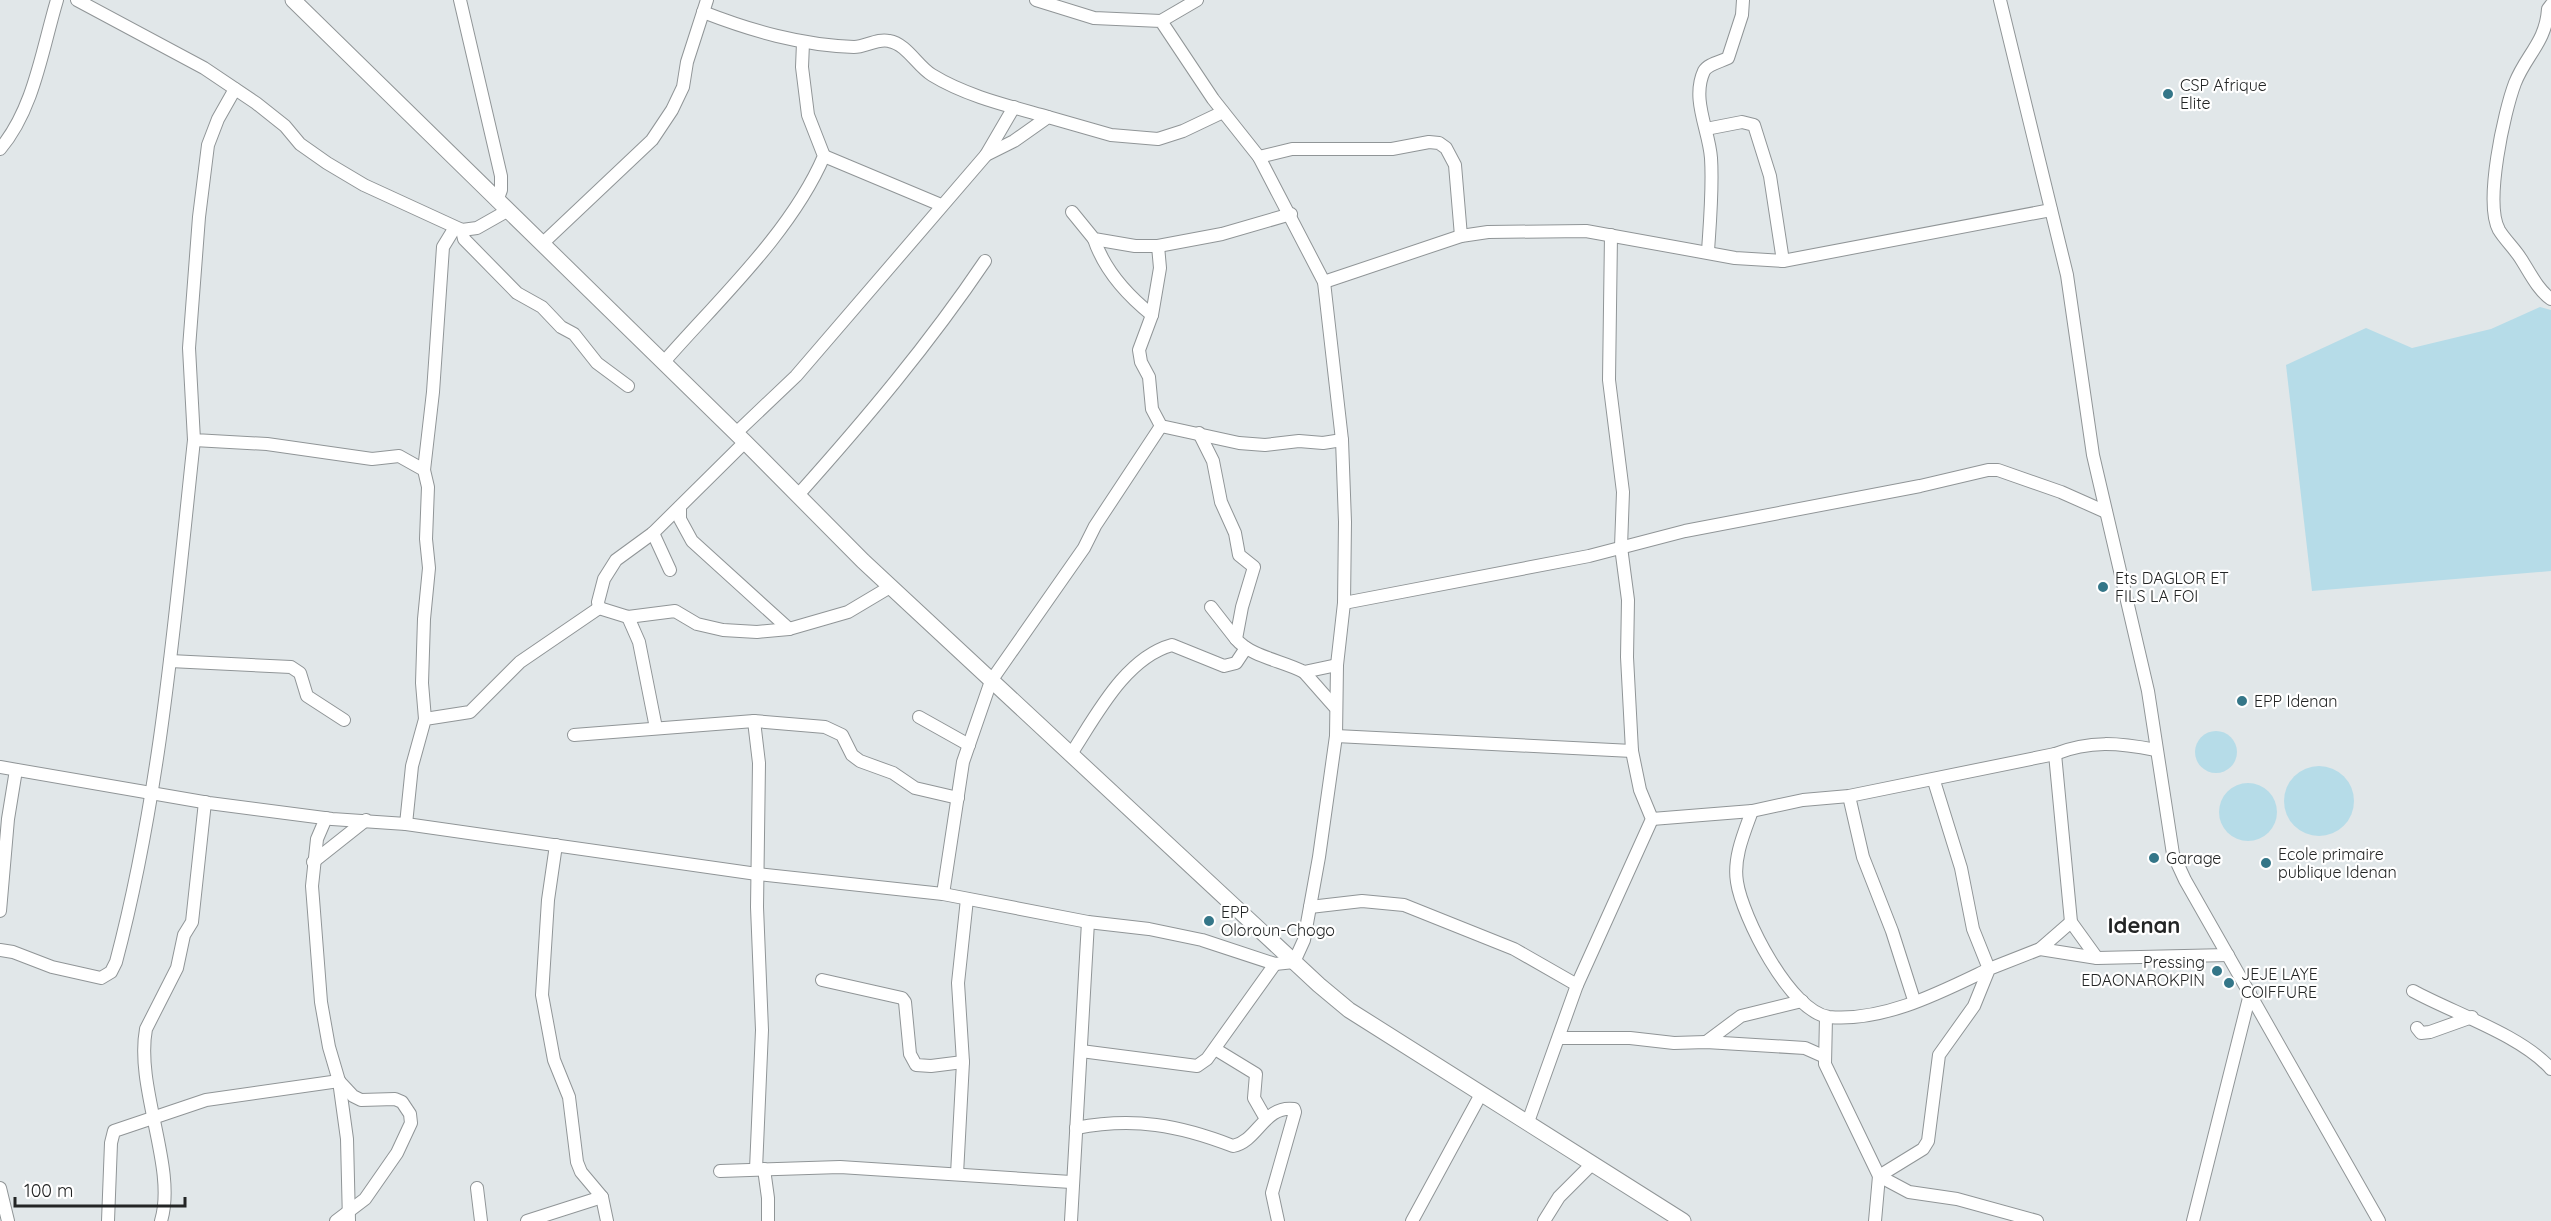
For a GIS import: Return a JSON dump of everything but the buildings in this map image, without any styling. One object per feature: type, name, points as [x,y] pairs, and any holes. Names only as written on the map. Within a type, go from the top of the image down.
[{"type":"street","points":[[0,149],[11,136],[26,105],[57,0]]},
{"type":"street","points":[[78,0],[204,68],[256,103],[285,126],[300,144],[327,163],[364,185],[418,208],[458,230],[517,293],[542,307],[561,327],[574,334],[597,363],[628,386]]},
{"type":"street","points":[[292,0],[741,437],[891,587],[1294,962],[1349,1010],[1683,1221]]},
{"type":"street","points":[[459,0],[501,176],[502,206]]},
{"type":"street","points":[[1036,0],[1094,18],[1161,21],[1197,0]]},
{"type":"street","points":[[1708,251],[1711,158],[1700,110],[1703,73],[1708,67],[1728,58],[1742,15],[1743,0]]},
{"type":"street","points":[[2000,0],[2067,275],[2076,330],[2082,395],[2106,512],[2148,691],[2173,854],[2379,1221]]},
{"type":"street","points":[[2551,5],[2540,42],[2516,82],[2504,118],[2496,154],[2494,206],[2498,229],[2538,286],[2551,299]]},
{"type":"street","points":[[543,243],[652,140],[672,110],[683,87],[687,62],[705,6],[753,31],[803,43],[856,47],[889,40],[899,45],[931,75],[950,84],[1014,107],[1111,135],[1158,140],[1184,131],[1223,112]]},
{"type":"street","points":[[1161,21],[1223,112],[1258,157],[1324,282],[1342,440],[1345,522],[1344,603],[1336,665],[1334,706],[1336,736],[1304,940],[1294,962]]},
{"type":"street","points":[[663,363],[786,220],[818,171],[824,156],[808,116],[802,67],[803,43]]},
{"type":"street","points":[[0,951],[13,952],[52,968],[101,978],[111,972],[130,909],[152,793],[170,662],[194,440],[189,348],[208,146],[218,119],[235,89]]},
{"type":"street","points":[[599,608],[598,602],[604,579],[616,560],[653,533],[680,507],[796,376],[986,155],[1014,107]]},
{"type":"street","points":[[986,155],[1014,141],[1048,117]]},
{"type":"street","points":[[1706,129],[1742,122],[1752,123],[1755,127],[1770,176],[1783,261]]},
{"type":"street","points":[[1258,157],[1292,149],[1392,149],[1429,142],[1439,143],[1452,156],[1455,165],[1461,236]]},
{"type":"street","points":[[824,156],[941,205]]},
{"type":"street","points":[[406,824],[412,766],[426,719],[422,683],[424,619],[429,568],[426,539],[428,488],[424,470],[433,392],[443,247],[458,230],[477,228],[502,206]]},
{"type":"street","points":[[1324,282],[1461,236],[1488,232],[1586,231],[1708,251],[1735,258],[1783,261],[2051,210]]},
{"type":"street","points":[[1072,212],[1094,239],[1112,273],[1126,292],[1152,315]]},
{"type":"street","points":[[1094,239],[1135,246],[1158,246],[1222,234],[1290,214]]},
{"type":"street","points":[[1528,1122],[1560,1038],[1577,985],[1652,819],[1640,790],[1632,751],[1627,657],[1628,600],[1622,548],[1623,492],[1609,380],[1611,235]]},
{"type":"street","points":[[1158,246],[1160,268],[1152,315],[1139,350],[1140,362],[1149,377],[1152,409],[1161,426]]},
{"type":"street","points":[[798,495],[896,384],[945,320],[985,261]]},
{"type":"street","points":[[1161,426],[1239,443],[1265,445],[1342,440]]},
{"type":"street","points":[[944,894],[963,762],[991,681],[1084,548],[1095,526],[1161,426]]},
{"type":"street","points":[[1199,433],[1213,461],[1221,502],[1235,533],[1239,555],[1254,567],[1242,607],[1236,639]]},
{"type":"street","points":[[194,440],[267,444],[372,459],[399,456],[424,470]]},
{"type":"street","points":[[1344,603],[1589,556],[1686,531],[1862,498],[1988,470],[1998,470],[2061,492],[2106,512]]},
{"type":"street","points":[[680,507],[680,519],[692,541],[789,629]]},
{"type":"street","points":[[653,533],[670,570]]},
{"type":"street","points":[[599,608],[628,617],[675,611],[697,624],[723,630],[757,632],[789,629],[848,612],[891,587]]},
{"type":"street","points":[[1211,607],[1246,648],[1285,662],[1304,672],[1334,706]]},
{"type":"street","points":[[426,719],[470,712],[520,662],[599,608]]},
{"type":"street","points":[[628,617],[639,642],[656,728]]},
{"type":"street","points":[[1071,754],[1112,690],[1152,654],[1172,645],[1224,666],[1236,663],[1246,648]]},
{"type":"street","points":[[170,662],[240,667],[291,667],[300,673],[307,696],[344,720]]},
{"type":"street","points":[[1304,672],[1336,665]]},
{"type":"street","points":[[919,717],[969,746]]},
{"type":"street","points":[[754,721],[759,763],[757,874],[762,1030],[760,1169],[768,1198],[768,1221]]},
{"type":"street","points":[[573,735],[754,721],[825,727],[846,740],[852,755],[860,761],[893,773],[915,788],[958,798]]},
{"type":"street","points":[[1336,736],[1632,751]]},
{"type":"street","points":[[1652,819],[1752,811],[1803,800],[1849,796],[1934,781],[2055,754],[2077,745],[2101,742],[2156,750]]},
{"type":"street","points":[[2055,754],[2071,922],[2097,958]]},
{"type":"street","points":[[0,767],[205,802],[326,818],[406,824],[757,874],[944,894],[1088,922],[1149,929],[1202,940],[1275,964],[1294,962]]},
{"type":"street","points":[[0,911],[8,819],[16,770]]},
{"type":"street","points":[[1879,1176],[1923,1149],[1929,1141],[1939,1055],[1974,1006],[1989,969],[1973,929],[1961,868],[1934,781]]},
{"type":"street","points":[[1849,796],[1863,858],[1892,931],[1914,1000]]},
{"type":"street","points":[[161,1221],[164,1208],[162,1173],[152,1118],[144,1039],[146,1029],[177,968],[184,935],[192,921],[205,802]]},
{"type":"street","points":[[1752,811],[1737,861],[1737,880],[1742,901],[1770,961],[1802,1001],[1826,1017],[1890,1011],[2040,948],[2071,922]]},
{"type":"street","points":[[326,818],[317,839],[313,862],[321,1002],[329,1047],[339,1081],[347,1138],[348,1215]]},
{"type":"street","points":[[313,862],[366,820]]},
{"type":"street","points":[[556,845],[548,900],[542,995],[554,1060],[569,1097],[577,1162],[581,1172],[602,1197],[607,1221]]},
{"type":"street","points":[[957,1174],[963,1062],[958,983],[967,899]]},
{"type":"street","points":[[1310,907],[1362,901],[1404,905],[1514,950],[1577,985]]},
{"type":"street","points":[[1071,1221],[1071,1182],[1088,922]]},
{"type":"street","points":[[2040,948],[2097,958],[2228,955]]},
{"type":"street","points":[[1081,1051],[1197,1066],[1215,1048],[1275,964]]},
{"type":"street","points":[[822,980],[902,998],[905,1002],[910,1054],[916,1065],[932,1066],[963,1062]]},
{"type":"street","points":[[2414,991],[2441,1006],[2472,1017],[2532,1053],[2551,1069]]},
{"type":"street","points":[[2193,1221],[2250,994]]},
{"type":"street","points":[[1706,1042],[1741,1016],[1802,1001]]},
{"type":"street","points":[[1826,1017],[1823,1056],[1879,1176],[1875,1221]]},
{"type":"street","points":[[2416,1028],[2421,1033],[2430,1032],[2472,1017]]},
{"type":"street","points":[[1560,1038],[1706,1042],[1805,1048],[1823,1056]]},
{"type":"street","points":[[1215,1048],[1256,1074],[1254,1098],[1266,1119]]},
{"type":"street","points":[[108,1221],[111,1143],[114,1131],[137,1126],[152,1118],[186,1109],[206,1100],[339,1081]]},
{"type":"street","points":[[336,1221],[348,1215],[365,1199],[397,1153],[411,1124],[407,1106],[395,1099],[361,1100],[353,1096],[339,1081]]},
{"type":"street","points":[[1412,1221],[1481,1094]]},
{"type":"street","points":[[1076,1128],[1111,1122],[1162,1124],[1204,1135],[1233,1146],[1244,1141],[1266,1119],[1281,1110],[1291,1108],[1295,1112],[1272,1193],[1278,1221]]},
{"type":"street","points":[[1544,1221],[1559,1197],[1592,1164]]},
{"type":"street","points":[[720,1171],[840,1167],[1071,1182]]},
{"type":"street","points":[[1879,1176],[1909,1192],[1957,1199],[2037,1221]]},
{"type":"street","points":[[0,1188],[8,1221]]},
{"type":"street","points":[[477,1188],[481,1221]]},
{"type":"street","points":[[527,1221],[602,1197]]},
{"type":"shaded area","points":[[2540,307],[2551,310],[2551,571],[2312,591],[2286,365],[2366,328],[2412,348],[2491,329]]},
{"type":"shaded area","points":[[2216,731],[2224,732],[2231,737],[2236,744],[2236,760],[2231,767],[2224,772],[2216,773],[2208,772],[2201,767],[2196,760],[2195,752],[2196,744],[2201,737],[2208,732]]},
{"type":"shaded area","points":[[2319,766],[2332,769],[2344,776],[2351,788],[2354,801],[2351,814],[2344,826],[2332,833],[2319,836],[2306,833],[2294,826],[2287,814],[2284,801],[2287,788],[2294,776],[2306,769]]},
{"type":"shaded area","points":[[2242,783],[2254,783],[2269,791],[2277,806],[2277,818],[2269,833],[2254,841],[2242,841],[2227,833],[2219,818],[2219,806],[2227,791]]},
{"type":"place","name":"CSP Afrique Elite","points":[[2168,94]]},
{"type":"place","name":"Ets DAGLOR ET FILS LA FOI","points":[[2103,587]]},
{"type":"place","name":"EPP Idenan","points":[[2242,701]]},
{"type":"place","name":"Garage","points":[[2154,858]]},
{"type":"place","name":"Ecole primaire publique Idenan","points":[[2266,863]]},
{"type":"place","name":"EPP Oloroun-Chogo","points":[[1209,921]]},
{"type":"place","name":"Pressing EDAONAROKPIN","points":[[2217,971]]},
{"type":"place","name":"JEJE LAYE COIFFURE","points":[[2229,983]]},
{"type":"district","name":"Idenan","points":[[2144,925]]}]
